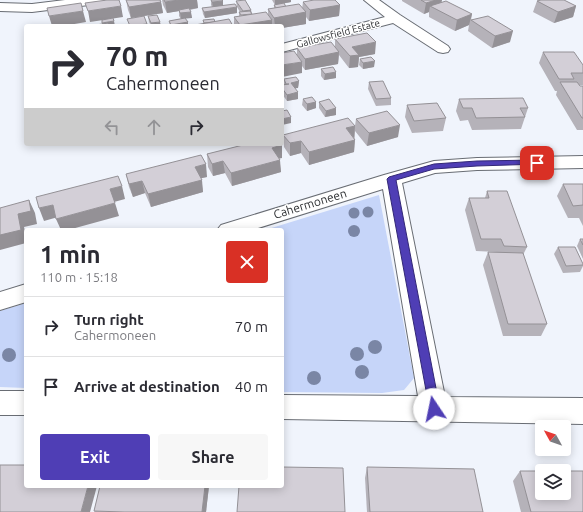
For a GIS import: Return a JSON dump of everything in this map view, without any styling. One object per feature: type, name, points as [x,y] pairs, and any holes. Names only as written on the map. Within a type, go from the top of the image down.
[{"type":"street","points":[[0,7],[32,8],[97,0]]},
{"type":"street","points":[[371,0],[395,18],[443,49]]},
{"type":"street","name":"Gallowsfield Estate","points":[[284,47],[395,18]]},
{"type":"street","name":"Cahermoneen","points":[[234,228],[434,167],[477,164],[583,162]]},
{"type":"street","points":[[391,179],[434,409]]},
{"type":"street","points":[[0,302],[24,294]]},
{"type":"street","points":[[0,403],[24,403]]},
{"type":"street","points":[[284,407],[583,411]]},
{"type":"shaded area","points":[[379,195],[414,378],[404,390],[382,393],[284,392],[284,228],[272,228]]},
{"type":"shaded area","points":[[24,304],[24,388],[0,387],[0,311]]},
{"type":"building","points":[[119,0],[121,6],[88,11],[85,3]]},
{"type":"building","points":[[126,0],[160,0],[161,2],[129,7]]},
{"type":"building","points":[[164,0],[179,0],[165,2]]},
{"type":"building","points":[[211,0],[222,0],[223,1],[212,2]]},
{"type":"building","points":[[245,0],[251,10],[243,11],[236,1]]},
{"type":"building","points":[[314,0],[335,0],[340,5],[310,10],[303,2]]},
{"type":"building","points":[[421,0],[436,0],[426,3]]},
{"type":"building","points":[[564,0],[576,6],[558,12],[537,1]]},
{"type":"building","points":[[446,1],[472,14],[457,20],[430,6]]},
{"type":"building","points":[[81,3],[83,11],[49,16],[47,8]]},
{"type":"building","points":[[284,3],[286,7],[276,8],[274,5]]},
{"type":"building","points":[[235,4],[237,7],[204,12],[202,8]]},
{"type":"building","points":[[299,4],[306,12],[274,18],[268,9]]},
{"type":"building","points":[[189,8],[191,12],[180,13],[179,10]]},
{"type":"building","points":[[250,11],[252,14],[241,15],[239,12]]},
{"type":"building","points":[[266,12],[272,20],[239,24],[234,17]]},
{"type":"building","points":[[157,15],[160,22],[151,23],[148,16]]},
{"type":"building","points":[[144,16],[147,24],[129,24],[127,19]]},
{"type":"building","points":[[488,16],[513,31],[495,36],[471,20]]},
{"type":"building","points":[[113,18],[114,21],[102,23],[102,20]]},
{"type":"building","points":[[185,18],[188,22],[170,24],[169,21]]},
{"type":"building","points":[[214,19],[215,22],[204,23],[203,20]]},
{"type":"building","points":[[229,19],[232,24],[201,24]]},
{"type":"building","points":[[367,33],[376,42],[352,47],[359,55],[350,56],[335,39]]},
{"type":"building","points":[[331,42],[339,52],[305,59],[297,48]]},
{"type":"building","points":[[294,51],[302,62],[284,65],[284,53]]},
{"type":"building","points":[[543,52],[574,52],[583,65],[583,73],[571,73],[574,79],[559,79]]},
{"type":"building","points":[[371,57],[375,61],[363,63],[360,59]]},
{"type":"building","points":[[333,67],[336,72],[325,74],[321,69]]},
{"type":"building","points":[[296,77],[299,81],[291,83],[298,92],[287,95],[284,91],[284,85],[289,84],[286,84],[284,79]]},
{"type":"building","points":[[383,81],[391,98],[376,99],[369,82]]},
{"type":"building","points":[[560,82],[577,82],[580,86],[583,86],[583,118],[582,118]]},
{"type":"building","points":[[312,97],[316,102],[307,104],[303,99]]},
{"type":"building","points":[[523,98],[528,108],[520,108],[525,117],[476,118],[472,108],[463,108],[459,99]]},
{"type":"building","points":[[329,99],[336,108],[326,111],[319,102]]},
{"type":"building","points":[[437,103],[446,118],[414,121],[407,105]]},
{"type":"building","points":[[287,110],[291,117],[284,119],[284,111]]},
{"type":"building","points":[[387,111],[400,125],[369,133],[356,119]]},
{"type":"building","points":[[348,118],[355,126],[346,128],[355,140],[309,152],[301,141],[290,143],[284,135]]},
{"type":"building","points":[[239,146],[279,146],[272,148],[280,160],[231,173],[223,161],[212,164],[207,154]]},
{"type":"building","points":[[201,155],[206,164],[195,167],[202,180],[148,194],[142,181],[129,184],[126,174]]},
{"type":"building","points":[[118,176],[122,186],[110,189],[115,203],[56,219],[53,205],[39,208],[36,197]]},
{"type":"building","points":[[563,184],[583,184],[583,205],[573,206]]},
{"type":"building","points":[[487,191],[507,191],[527,247],[504,246],[501,239],[481,239],[469,198],[489,198]]},
{"type":"building","points":[[29,200],[31,211],[18,214],[21,230],[0,235],[0,208]]},
{"type":"building","points":[[558,247],[575,247],[583,265],[566,266]]},
{"type":"building","points":[[488,252],[523,253],[547,324],[508,324]]},
{"type":"building","points":[[0,465],[24,465],[24,488],[87,488],[81,512],[0,512]]},
{"type":"building","points":[[284,467],[343,468],[345,512],[237,512],[239,488],[284,488]]},
{"type":"building","points":[[367,467],[474,469],[483,512],[370,512]]},
{"type":"building","points":[[520,471],[535,471],[535,500],[571,500],[571,471],[583,471],[583,512],[531,512]]},
{"type":"building","points":[[100,488],[205,488],[202,512],[94,511]]},
{"type":"route","points":[[434,409],[391,179],[434,167],[477,164],[537,163]]}]
